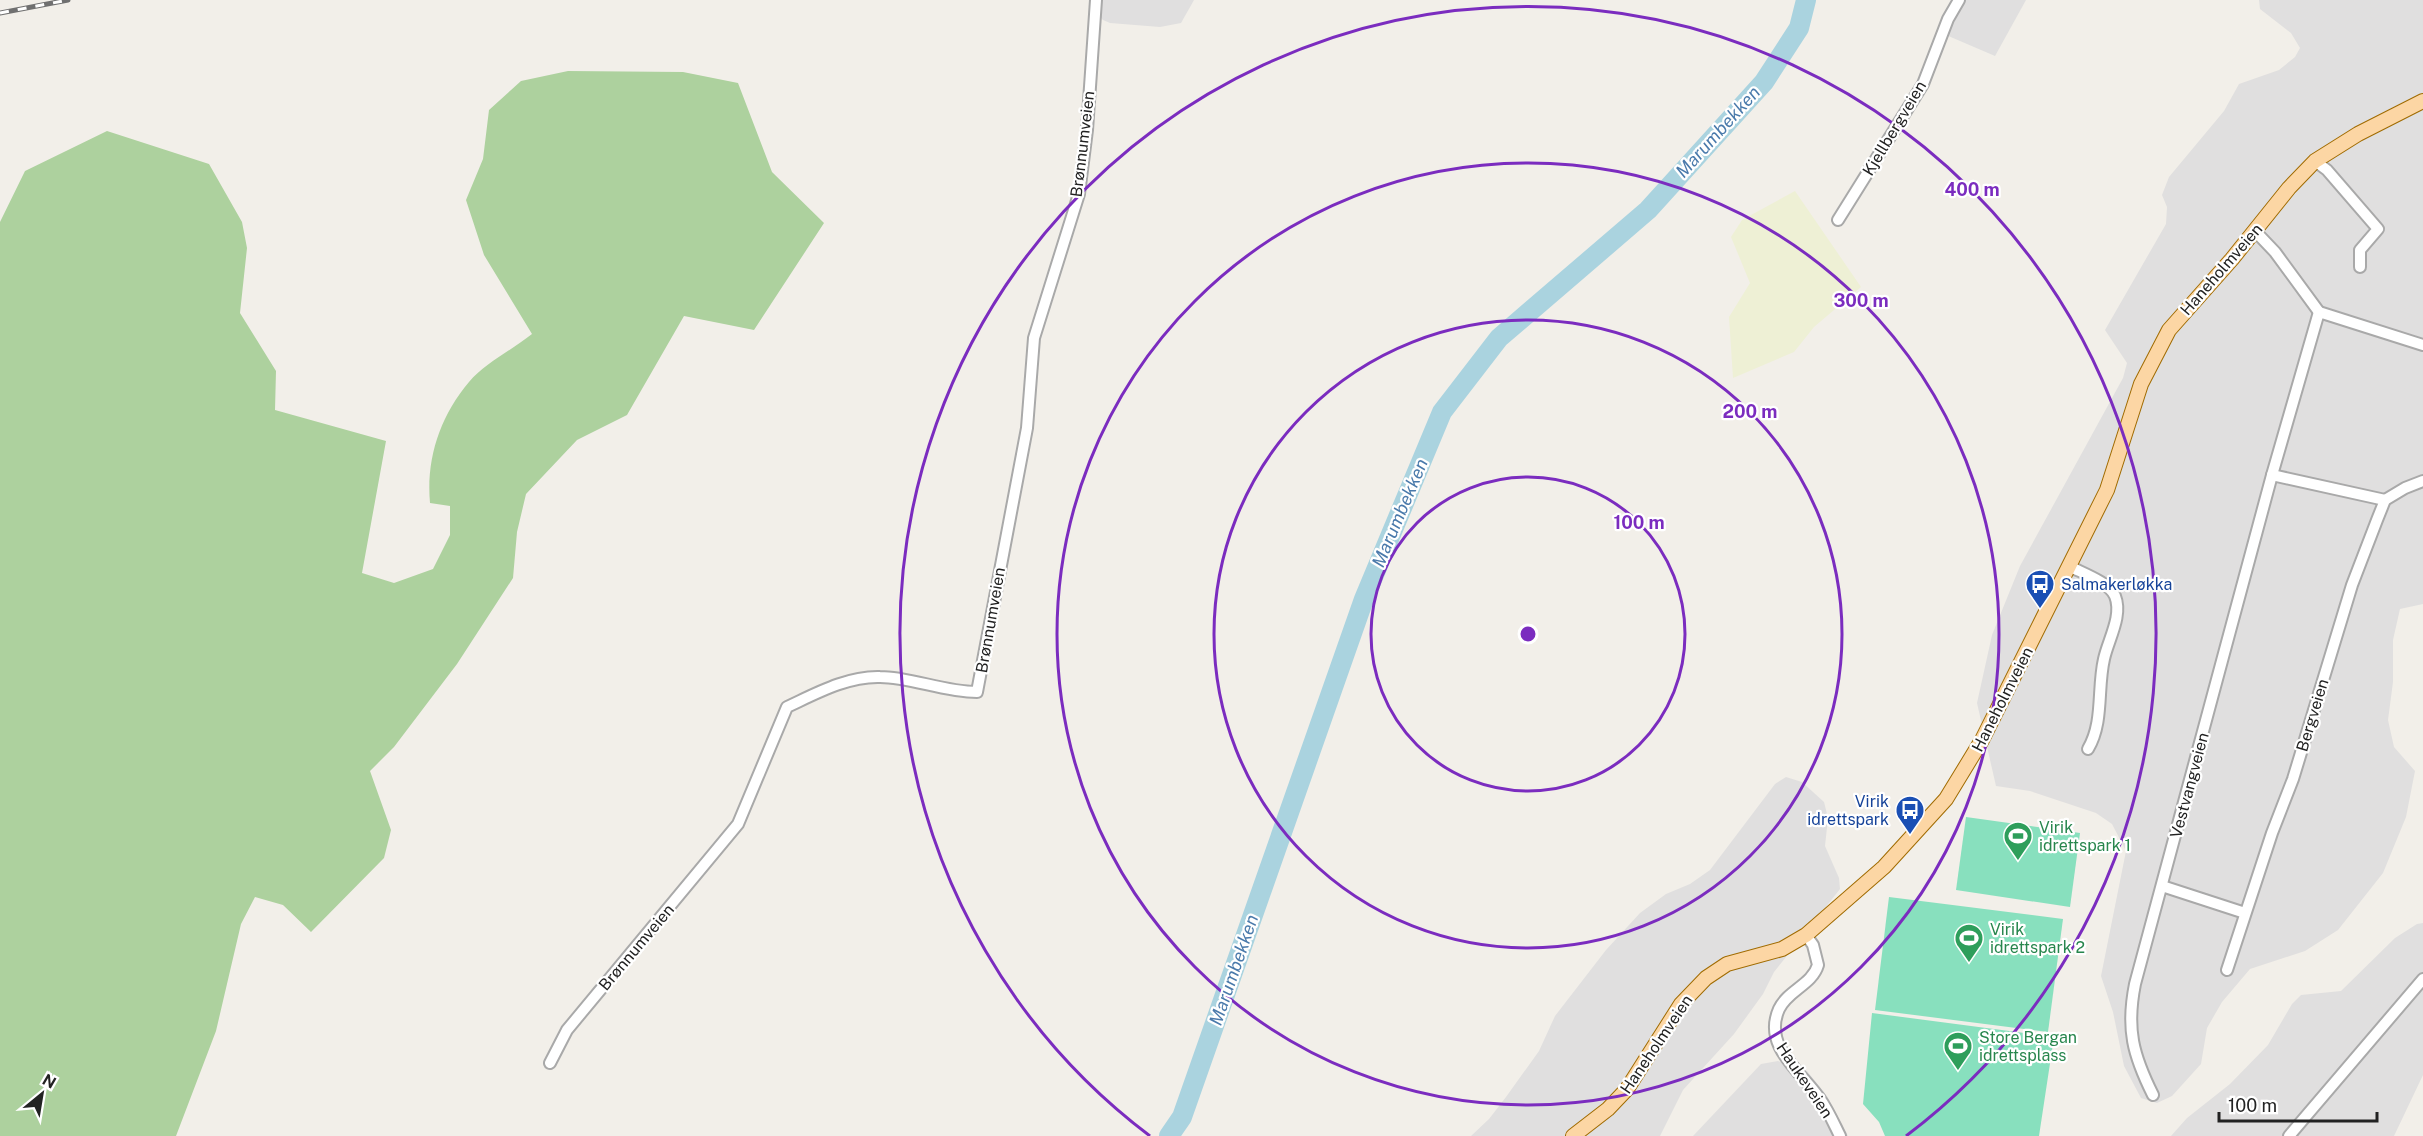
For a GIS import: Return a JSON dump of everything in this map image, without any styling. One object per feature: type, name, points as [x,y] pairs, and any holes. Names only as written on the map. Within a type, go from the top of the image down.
[{"type":"main road","name":"Haneholmveien","points":[[1573,1136],[1608,1109],[1627,1089],[1681,1004],[1706,978],[1727,964],[1782,949],[1806,935],[1899,853],[1946,799],[1982,740],[2107,490],[2141,384],[2157,349],[2174,323],[2255,231],[2289,188],[2315,161],[2358,134],[2423,101]]},
{"type":"street","name":"Brønnumveien","points":[[550,1063],[567,1030],[738,824],[787,707],[830,687],[857,679],[880,676],[954,692],[977,692],[1027,428],[1034,338],[1079,194],[1087,130],[1096,0]]},
{"type":"street","name":"Kjellbergveien","points":[[1838,220],[1923,84],[1948,19],[1959,0]]},
{"type":"street","points":[[2315,161],[2327,170],[2378,229],[2360,250],[2360,267]]},
{"type":"street","points":[[2255,231],[2275,252],[2319,312],[2423,345]]},
{"type":"street","name":"Vestvangveien","points":[[2153,1095],[2135,1053],[2130,1013],[2135,984],[2272,475],[2319,312]]},
{"type":"street","points":[[2272,475],[2385,500],[2405,488],[2423,482]]},
{"type":"street","name":"Bergveien","points":[[2228,970],[2245,913],[2293,779],[2352,585],[2385,500]]},
{"type":"street","points":[[2069,566],[2110,589],[2116,601],[2114,628],[2102,666],[2096,732],[2088,749]]},
{"type":"street","points":[[2162,886],[2245,913]]},
{"type":"street","name":"Haukeveien","points":[[1806,935],[1816,952],[1818,965],[1813,976],[1786,998],[1781,1005],[1776,1016],[1775,1035],[1784,1056],[1821,1099],[1840,1136]]},
{"type":"street","points":[[2289,1136],[2423,979]]},
{"type":"shaded area","points":[[1092,0],[1194,0],[1181,23],[1160,27],[1110,23],[1103,20],[1091,7]]},
{"type":"shaded area","points":[[1952,0],[2026,0],[1995,56],[1939,32]]},
{"type":"shaded area","points":[[2259,0],[2423,0],[2423,604],[2400,609],[2393,640],[2393,682],[2388,720],[2394,747],[2415,771],[2406,817],[2383,873],[2338,930],[2305,951],[2250,969],[2222,1002],[2207,1028],[2201,1064],[2172,1096],[2157,1103],[2141,1098],[2124,1066],[2113,1012],[2101,976],[2126,851],[2112,824],[2096,813],[2030,791],[1996,786],[1977,703],[1992,635],[2020,566],[2123,378],[2127,363],[2105,330],[2166,224],[2167,207],[2162,195],[2169,177],[2224,111],[2239,84],[2279,70],[2295,57],[2300,48],[2291,33],[2260,9]]},
{"type":"shaded area","points":[[1786,777],[1802,782],[1824,802],[1828,818],[1825,846],[1839,878],[1840,889],[1774,972],[1763,994],[1734,1034],[1683,1090],[1660,1136],[1471,1136],[1489,1119],[1506,1097],[1539,1051],[1555,1016],[1606,950],[1640,913],[1666,894],[1690,884],[1710,870],[1775,784]]},
{"type":"shaded area","points":[[2423,923],[2423,1075],[2394,1136],[2171,1136],[2187,1118],[2230,1084],[2268,1045],[2292,1004],[2301,995],[2341,991],[2395,938],[2417,924]]},
{"type":"shaded area","points":[[1778,1061],[1807,1071],[1827,1096],[1848,1136],[1693,1136],[1761,1064]]},
{"type":"green space","points":[[568,71],[683,72],[738,83],[772,172],[824,223],[754,330],[684,316],[627,415],[577,440],[526,494],[517,532],[513,578],[457,664],[394,747],[370,771],[391,830],[384,858],[311,932],[283,905],[255,897],[241,924],[216,1031],[176,1136],[0,1136],[0,222],[25,171],[107,131],[209,164],[242,222],[247,248],[240,313],[276,371],[275,410],[386,441],[362,573],[394,583],[433,569],[450,535],[450,506],[430,503],[429,487],[430,470],[437,439],[450,409],[475,375],[532,334],[484,255],[466,200],[483,159],[489,110],[521,81]]},
{"type":"green space","points":[[1795,191],[1861,287],[1814,327],[1794,352],[1733,378],[1729,317],[1750,283],[1731,237],[1742,220]]},
{"type":"green space","name":"Virik idrettspark 1","points":[[1966,817],[2080,833],[2070,907],[1956,890]]},
{"type":"green space","name":"Virik idrettspark 2","points":[[1889,897],[2063,919],[2048,1032],[1875,1010]]},
{"type":"green space","name":"Store Bergan idrettsplass","points":[[1872,1013],[2054,1037],[2039,1136],[1885,1136],[1879,1122],[1863,1104]]},
{"type":"waterway","name":"Marumbekken","points":[[1169,1136],[1182,1117],[1364,599],[1442,412],[1499,338],[1648,210],[1764,82],[1799,28],[1806,0]]},
{"type":"railway","points":[[0,13],[68,0]]},
{"type":"place","name":"Salmakerløkka","points":[[2040,610]]},
{"type":"place","name":"Virik idrettspark","points":[[1910,836]]},
{"type":"place","name":"Virik idrettspark 1","points":[[2018,862]]},
{"type":"place","name":"Virik idrettspark 2","points":[[1969,964]]},
{"type":"place","name":"Store Bergan idrettsplass","points":[[1958,1072]]}]
